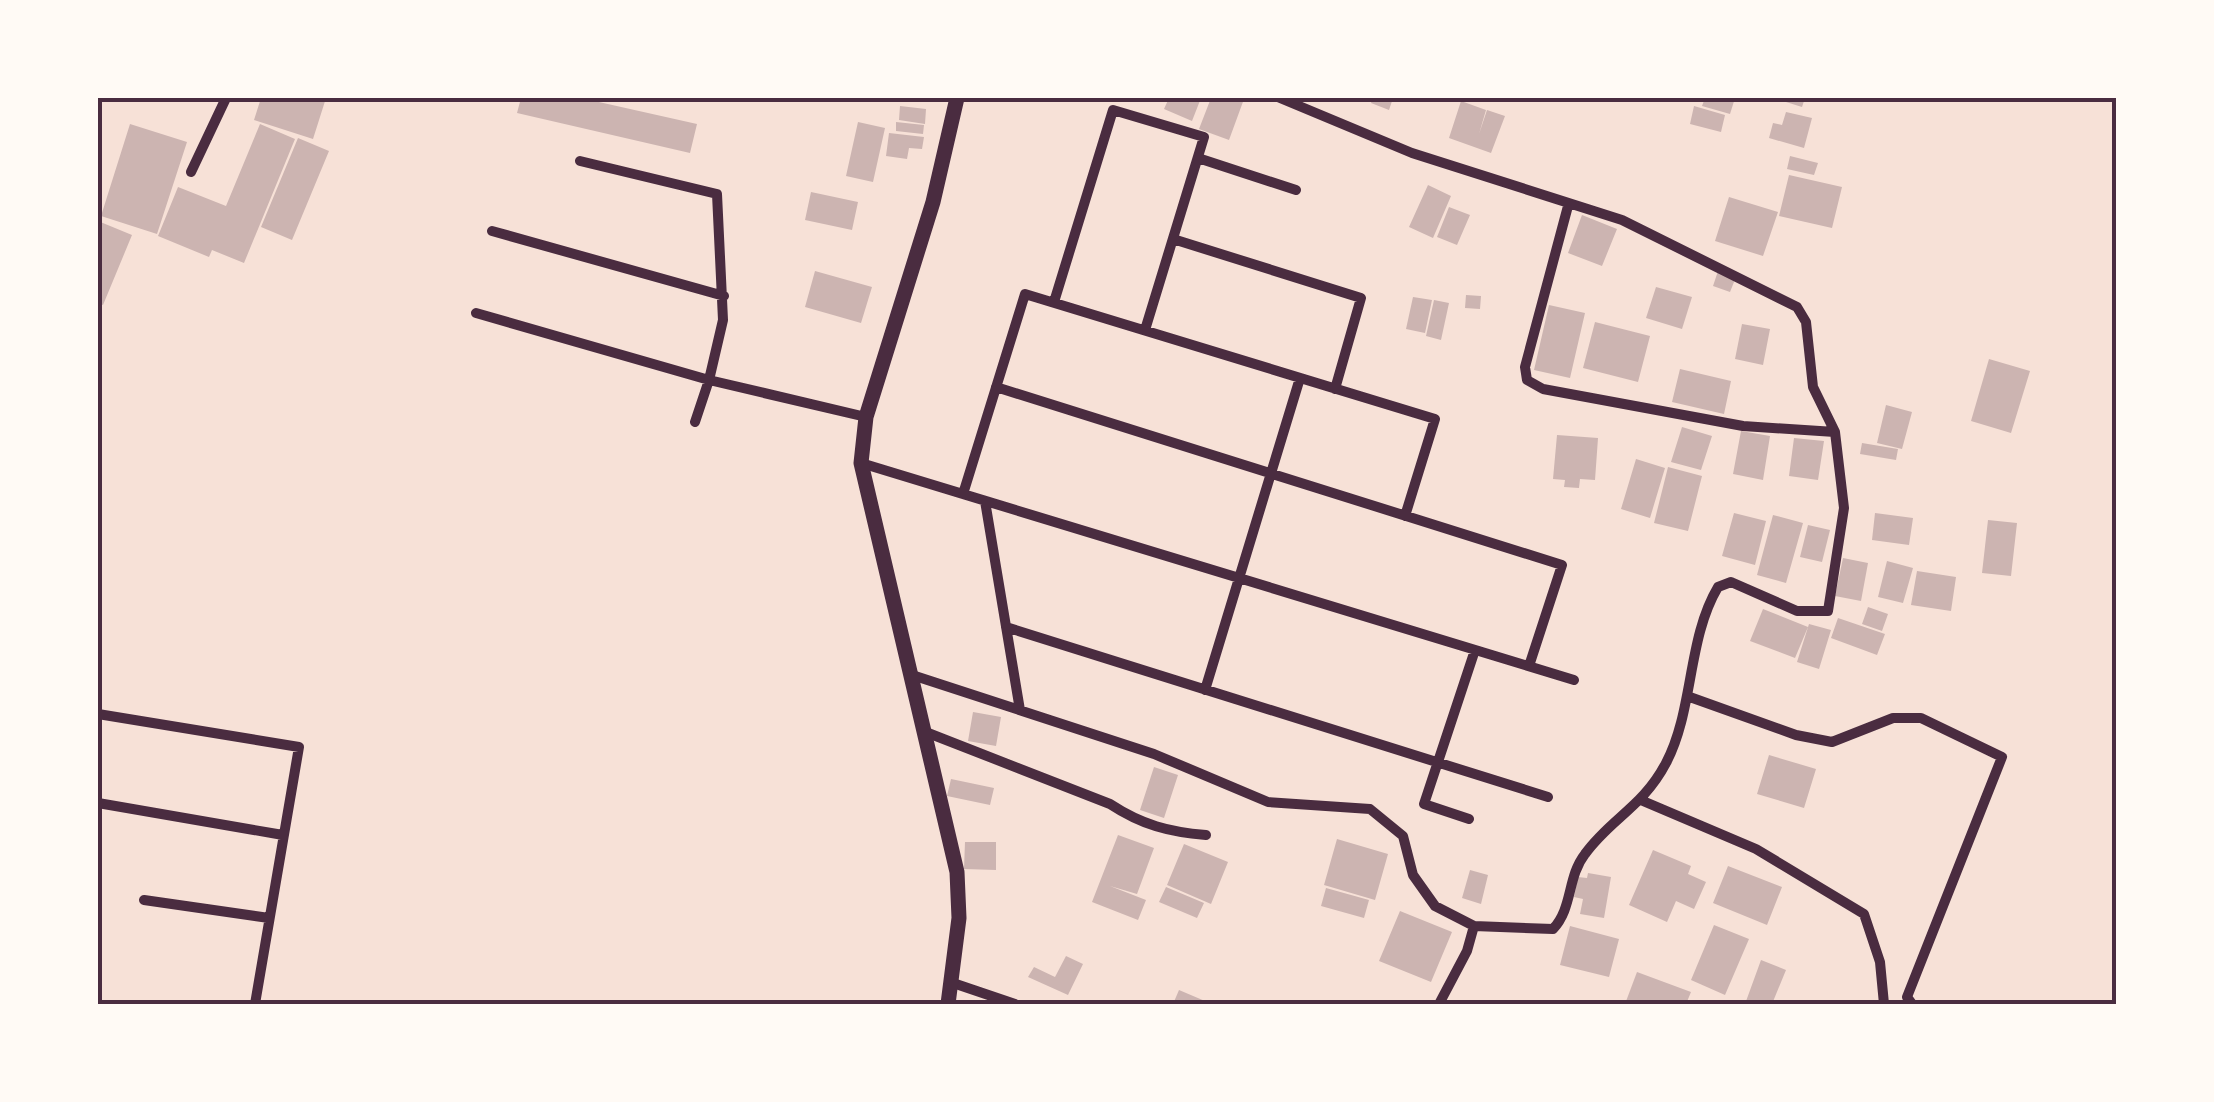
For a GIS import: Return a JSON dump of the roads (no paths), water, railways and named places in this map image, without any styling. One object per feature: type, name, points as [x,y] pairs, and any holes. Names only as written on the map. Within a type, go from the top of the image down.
[{"type":"street","points":[[192,172],[226,98]]},
{"type":"street","points":[[948,1004],[957,872],[920,730],[861,463],[866,418],[934,202],[957,98]]},
{"type":"street","points":[[909,674],[1154,754],[1268,802],[1370,810],[1403,836],[1413,876],[1435,906],[1474,926],[1552,930],[1565,916],[1574,875],[1585,853],[1643,801],[1668,760],[1714,594],[1722,583],[1731,582],[1797,611],[1828,611],[1844,508],[1834,432],[1813,388],[1806,322],[1797,307],[1622,220],[1568,206],[1412,153],[1280,98]]},
{"type":"street","points":[[1054,302],[1113,110],[1204,137],[1145,330]]},
{"type":"street","points":[[1198,158],[1296,190]]},
{"type":"street","points":[[580,162],[717,194],[724,296],[720,341],[695,422]]},
{"type":"street","points":[[1568,206],[1525,367],[1528,380],[1543,389],[1743,426],[1834,432]]},
{"type":"street","points":[[492,231],[724,296]]},
{"type":"street","points":[[1173,239],[1361,298],[1335,388]]},
{"type":"street","points":[[963,494],[1025,294],[1435,419],[1405,516]]},
{"type":"street","points":[[476,313],[709,380],[866,418]]},
{"type":"street","points":[[1205,690],[1300,378]]},
{"type":"street","points":[[996,388],[1562,565],[1529,666]]},
{"type":"street","points":[[861,463],[1574,680]]},
{"type":"street","points":[[985,501],[1020,710]]},
{"type":"street","points":[[1006,626],[1548,798]]},
{"type":"street","points":[[1469,819],[1424,804],[1474,650]]},
{"type":"street","points":[[1687,696],[1796,735],[1832,742],[1893,718],[1921,718],[2002,757],[1906,997],[1912,1004]]},
{"type":"street","points":[[98,714],[299,747],[255,1004]]},
{"type":"street","points":[[920,730],[1110,804],[1137,822],[1171,832],[1206,835]]},
{"type":"street","points":[[1643,801],[1756,849],[1864,914],[1880,962],[1884,1004]]},
{"type":"street","points":[[98,803],[283,835]]},
{"type":"street","points":[[144,900],[269,918]]},
{"type":"street","points":[[1439,1004],[1467,951],[1474,926]]},
{"type":"street","points":[[952,982],[1015,1004]]}]
